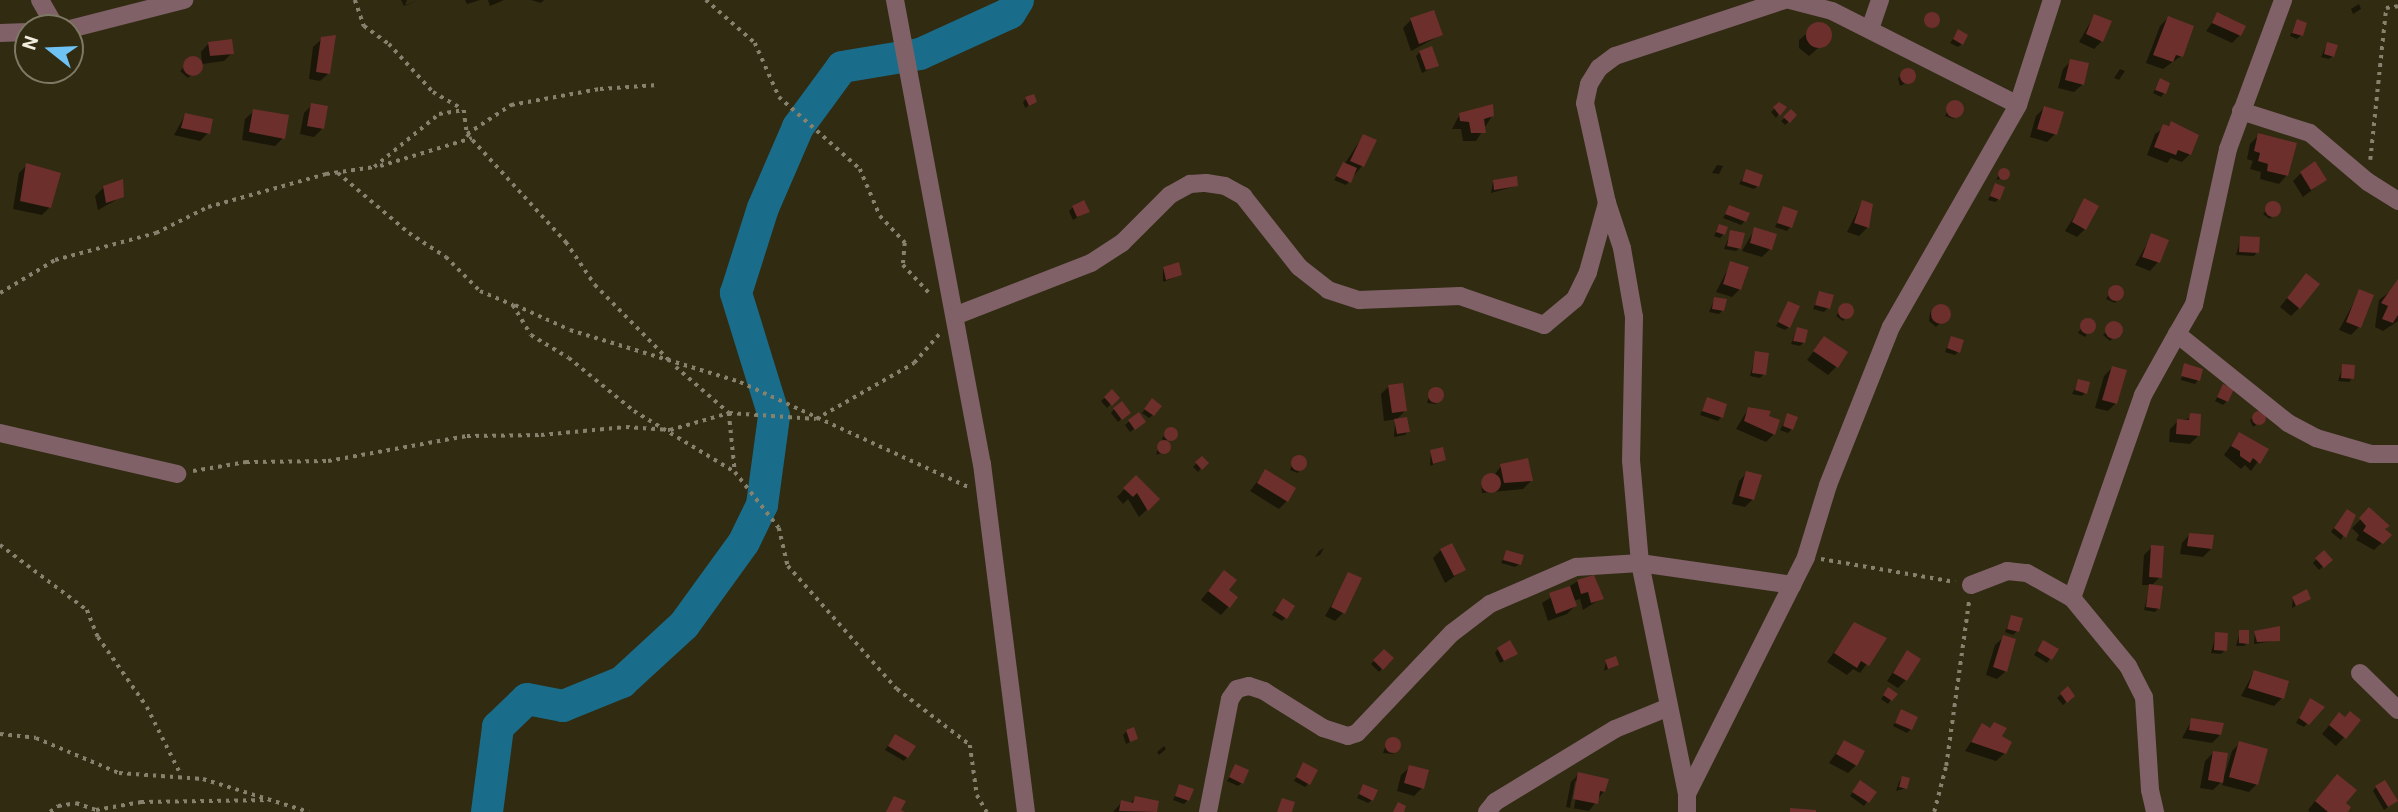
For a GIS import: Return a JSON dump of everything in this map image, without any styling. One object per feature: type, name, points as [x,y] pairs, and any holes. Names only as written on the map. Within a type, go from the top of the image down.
[{"type":"street","points":[[84,26],[163,9],[184,0]]},
{"type":"street","points":[[895,0],[914,80],[987,497],[1026,812]]},
{"type":"street","points":[[1687,803],[1640,563],[1631,461],[1634,317],[1622,248],[1606,202],[1585,103],[1599,68],[1615,56],[1787,0],[1832,11],[2018,105]]},
{"type":"street","points":[[1870,29],[1880,0]]},
{"type":"street","points":[[1687,803],[1806,556],[1828,485],[1891,327],[2018,105],[2052,0]]},
{"type":"street","points":[[2072,598],[2143,396],[2194,304],[2228,149],[2283,0]]},
{"type":"street","points":[[2241,111],[2310,133],[2368,182],[2398,201]]},
{"type":"street","points":[[957,315],[1091,263],[1122,243],[1170,195],[1190,184],[1206,183],[1244,196],[1299,267],[1328,290],[1359,300],[1460,296],[1544,325],[1556,320],[1575,299],[1588,272],[1606,202]]},
{"type":"street","points":[[2177,334],[2288,423],[2316,438],[2371,454],[2398,454]]},
{"type":"street","points":[[0,433],[177,474]]},
{"type":"street","points":[[1208,812],[1230,699],[1237,689],[1249,686],[1264,691],[1323,728],[1348,736],[1357,733],[1452,633],[1490,604],[1576,567],[1640,563],[1792,585]]},
{"type":"street","points":[[1971,585],[2018,570],[2072,598],[2138,681],[2155,812]]},
{"type":"street","points":[[2360,673],[2398,710]]},
{"type":"street","points":[[1487,812],[1495,802],[1615,729],[1669,707]]},
{"type":"path","points":[[355,0],[364,26],[389,44],[433,92],[464,110]]},
{"type":"path","points":[[706,0],[755,43],[779,97],[860,169],[880,216],[905,243],[903,265],[933,300]]},
{"type":"path","points":[[2368,182],[2386,8],[2398,6]]},
{"type":"path","points":[[467,134],[511,105],[600,89],[658,85]]},
{"type":"path","points":[[464,110],[467,134],[566,242],[595,285],[673,364],[729,413],[735,472]]},
{"type":"path","points":[[374,167],[439,114],[464,110]]},
{"type":"path","points":[[0,292],[55,260],[156,233],[208,207],[338,173],[374,167],[472,138]]},
{"type":"path","points":[[338,173],[409,233],[446,257],[480,291],[570,330],[673,364],[740,382],[987,497]]},
{"type":"path","points":[[513,304],[531,335],[569,358],[634,411],[670,430],[735,472],[779,528],[789,566],[897,689],[970,745],[977,795],[987,812]]},
{"type":"path","points":[[177,474],[246,462],[328,461],[467,436],[541,435],[626,426],[670,430],[729,413],[816,419],[914,363],[957,315]]},
{"type":"path","points":[[0,545],[87,610],[98,637],[147,708],[181,775]]},
{"type":"path","points":[[1806,556],[1971,585],[1946,766],[1934,812]]},
{"type":"path","points":[[0,734],[36,738],[119,773],[181,775],[309,812]]},
{"type":"path","points":[[50,812],[76,803],[96,810],[141,802],[275,800]]},
{"type":"building","points":[[1434,10],[1443,35],[1419,44],[1410,18]]},
{"type":"building","points":[[1929,12],[1935,12],[1940,20],[1938,26],[1929,28],[1924,23],[1924,17]]},
{"type":"building","points":[[2217,12],[2246,26],[2241,36],[2212,23]]},
{"type":"building","points":[[2094,14],[2112,21],[2103,42],[2086,34]]},
{"type":"building","points":[[2168,16],[2194,26],[2183,57],[2176,55],[2173,62],[2153,55]]},
{"type":"building","points":[[2297,19],[2307,23],[2303,36],[2292,33]]},
{"type":"building","points":[[1819,22],[1828,26],[1832,35],[1828,44],[1819,48],[1810,44],[1806,35],[1810,26]]},
{"type":"building","points":[[1958,29],[1968,35],[1963,45],[1953,39]]},
{"type":"building","points":[[336,35],[330,74],[316,72],[321,37]]},
{"type":"building","points":[[232,39],[234,54],[210,56],[208,42]]},
{"type":"building","points":[[2327,42],[2338,45],[2334,57],[2324,54]]},
{"type":"building","points":[[1432,46],[1439,66],[1426,70],[1419,51]]},
{"type":"building","points":[[193,56],[200,59],[203,66],[200,73],[193,76],[186,73],[183,66],[186,59]]},
{"type":"building","points":[[2070,59],[2089,63],[2084,85],[2065,80]]},
{"type":"building","points":[[1908,68],[1916,76],[1908,84],[1900,76]]},
{"type":"building","points":[[2160,78],[2170,83],[2166,94],[2155,90]]},
{"type":"building","points":[[1034,94],[1037,102],[1029,106],[1025,97]]},
{"type":"building","points":[[1955,100],[1961,103],[1964,109],[1961,115],[1955,118],[1949,115],[1946,109],[1949,103]]},
{"type":"building","points":[[1779,102],[1787,107],[1780,116],[1773,107]]},
{"type":"building","points":[[311,103],[328,106],[324,129],[307,126]]},
{"type":"building","points":[[1493,104],[1494,116],[1484,119],[1486,133],[1471,133],[1469,122],[1460,121],[1459,113]]},
{"type":"building","points":[[2044,106],[2064,112],[2057,135],[2037,129]]},
{"type":"building","points":[[253,109],[289,115],[285,139],[249,132]]},
{"type":"building","points":[[1791,109],[1797,115],[1790,123],[1783,117]]},
{"type":"building","points":[[185,113],[213,119],[210,134],[181,128]]},
{"type":"building","points":[[2171,121],[2199,135],[2191,155],[2178,150],[2176,155],[2154,147],[2163,124],[2169,126]]},
{"type":"building","points":[[2258,133],[2297,143],[2288,176],[2267,171],[2268,164],[2258,161],[2260,153],[2254,151]]},
{"type":"building","points":[[1363,134],[1377,140],[1364,167],[1350,161]]},
{"type":"building","points":[[2315,161],[2327,180],[2311,190],[2300,172]]},
{"type":"building","points":[[1343,162],[1357,168],[1351,183],[1336,176]]},
{"type":"building","points":[[26,163],[61,173],[51,208],[20,201]]},
{"type":"building","points":[[2004,168],[2010,174],[2004,180],[1998,174]]},
{"type":"building","points":[[1746,169],[1763,175],[1759,187],[1742,181]]},
{"type":"building","points":[[1517,176],[1518,186],[1494,190],[1493,180]]},
{"type":"building","points":[[123,179],[124,197],[106,203],[103,186]]},
{"type":"building","points":[[1995,183],[2005,187],[2000,200],[1990,196]]},
{"type":"building","points":[[2084,198],[2099,206],[2086,230],[2072,222]]},
{"type":"building","points":[[1084,200],[1090,212],[1077,217],[1072,206]]},
{"type":"building","points":[[1862,200],[1873,204],[1869,228],[1854,223]]},
{"type":"building","points":[[2273,201],[2279,203],[2279,215],[2273,217],[2267,215],[2265,209],[2267,203]]},
{"type":"building","points":[[1729,205],[1750,213],[1746,222],[1725,214]]},
{"type":"building","points":[[1783,206],[1798,211],[1792,228],[1777,223]]},
{"type":"building","points":[[1719,224],[1728,227],[1725,235],[1716,232]]},
{"type":"building","points":[[1754,227],[1777,234],[1772,250],[1750,243]]},
{"type":"building","points":[[1730,230],[1745,233],[1741,249],[1727,246]]},
{"type":"building","points":[[2151,233],[2169,240],[2160,263],[2142,257]]},
{"type":"building","points":[[2240,236],[2260,237],[2259,253],[2239,252]]},
{"type":"building","points":[[1730,261],[1749,267],[1741,290],[1723,284]]},
{"type":"building","points":[[1179,262],[1182,275],[1166,280],[1163,267]]},
{"type":"building","points":[[2306,273],[2320,284],[2300,309],[2287,298]]},
{"type":"building","points":[[2398,279],[2398,315],[2393,323],[2382,319],[2388,306],[2381,303]]},
{"type":"building","points":[[2116,285],[2122,287],[2122,299],[2116,301],[2110,299],[2108,293],[2110,287]]},
{"type":"building","points":[[2359,289],[2374,295],[2361,328],[2346,322]]},
{"type":"building","points":[[1819,291],[1834,295],[1830,309],[1815,305]]},
{"type":"building","points":[[1714,297],[1727,299],[1724,311],[1712,309]]},
{"type":"building","points":[[1788,301],[1800,306],[1790,328],[1778,322]]},
{"type":"building","points":[[1846,303],[1852,305],[1852,317],[1846,319],[1840,317],[1838,311],[1840,305]]},
{"type":"building","points":[[1941,304],[1948,307],[1951,314],[1948,321],[1941,324],[1934,321],[1931,314],[1934,307]]},
{"type":"building","points":[[2085,318],[2091,318],[2096,326],[2094,332],[2085,334],[2080,329],[2080,323]]},
{"type":"building","points":[[2114,321],[2120,324],[2123,330],[2120,336],[2114,339],[2108,336],[2105,330],[2108,324]]},
{"type":"building","points":[[1797,327],[1808,330],[1805,343],[1793,341]]},
{"type":"building","points":[[1824,336],[1848,352],[1838,368],[1813,351]]},
{"type":"building","points":[[1951,336],[1964,340],[1960,353],[1947,348]]},
{"type":"building","points":[[1755,351],[1769,353],[1766,375],[1752,373]]},
{"type":"building","points":[[2184,363],[2203,369],[2200,381],[2181,376]]},
{"type":"building","points":[[2342,364],[2355,365],[2354,379],[2341,378]]},
{"type":"building","points":[[2112,366],[2127,370],[2117,404],[2102,400]]},
{"type":"building","points":[[2078,379],[2090,382],[2087,394],[2075,390]]},
{"type":"building","points":[[1403,383],[1407,411],[1392,413],[1388,385]]},
{"type":"building","points":[[2223,384],[2234,389],[2228,402],[2217,397]]},
{"type":"building","points":[[1436,387],[1442,389],[1442,401],[1436,403],[1430,401],[1428,395],[1430,389]]},
{"type":"building","points":[[1112,389],[1120,398],[1112,406],[1104,397]]},
{"type":"building","points":[[1707,397],[1727,404],[1723,418],[1702,411]]},
{"type":"building","points":[[1152,398],[1162,406],[1154,416],[1144,409]]},
{"type":"building","points":[[1122,401],[1131,413],[1122,420],[1113,408]]},
{"type":"building","points":[[1748,407],[1771,411],[1769,416],[1780,420],[1775,435],[1744,421]]},
{"type":"building","points":[[2259,411],[2264,413],[2264,423],[2259,425],[2254,423],[2252,418],[2254,413]]},
{"type":"building","points":[[1139,412],[1146,422],[1135,430],[1128,420]]},
{"type":"building","points":[[1787,413],[1798,417],[1793,430],[1783,426]]},
{"type":"building","points":[[2190,413],[2201,414],[2200,436],[2176,434],[2177,419],[2189,420]]},
{"type":"building","points":[[1407,417],[1410,432],[1397,434],[1394,419]]},
{"type":"building","points":[[1171,427],[1176,429],[1176,439],[1171,441],[1166,439],[1164,434],[1166,429]]},
{"type":"building","points":[[2239,432],[2269,449],[2260,464],[2253,458],[2250,463],[2240,456],[2240,451],[2231,446]]},
{"type":"building","points":[[1164,440],[1169,442],[1169,452],[1164,454],[1159,452],[1157,447],[1159,442]]},
{"type":"building","points":[[1443,447],[1446,460],[1433,464],[1430,450]]},
{"type":"building","points":[[1299,455],[1307,463],[1299,471],[1291,463]]},
{"type":"building","points":[[1202,456],[1209,463],[1202,470],[1195,462]]},
{"type":"building","points":[[1528,458],[1533,481],[1504,483],[1500,464]]},
{"type":"building","points":[[1265,469],[1296,488],[1288,502],[1257,483]]},
{"type":"building","points":[[1746,471],[1762,475],[1754,500],[1739,496]]},
{"type":"building","points":[[1491,473],[1498,476],[1501,483],[1498,490],[1491,493],[1484,490],[1481,483],[1484,476]]},
{"type":"building","points":[[1136,475],[1160,499],[1148,511],[1137,493],[1133,497],[1123,488]]},
{"type":"building","points":[[2369,507],[2390,526],[2385,529],[2392,535],[2383,544],[2363,531],[2366,526],[2359,518]]},
{"type":"building","points":[[2347,509],[2356,515],[2346,538],[2334,528]]},
{"type":"building","points":[[2189,533],[2214,535],[2212,549],[2187,546]]},
{"type":"building","points":[[1452,543],[1466,570],[1454,576],[1440,549]]},
{"type":"building","points":[[2151,545],[2164,546],[2162,578],[2149,577]]},
{"type":"building","points":[[1506,550],[1524,555],[1521,565],[1503,560]]},
{"type":"building","points":[[2324,550],[2333,560],[2324,568],[2315,558]]},
{"type":"building","points":[[1224,570],[1237,580],[1229,590],[1238,597],[1230,608],[1208,591]]},
{"type":"building","points":[[1348,572],[1362,578],[1345,614],[1331,607]]},
{"type":"building","points":[[1594,575],[1604,599],[1591,603],[1588,592],[1581,594],[1577,580]]},
{"type":"building","points":[[2149,584],[2163,586],[2160,609],[2146,607]]},
{"type":"building","points":[[1570,586],[1577,606],[1556,614],[1549,593]]},
{"type":"building","points":[[2307,589],[2311,599],[2296,606],[2292,597]]},
{"type":"building","points":[[1283,598],[1295,606],[1287,619],[1275,611]]},
{"type":"building","points":[[2011,615],[2023,618],[2019,632],[2007,629]]},
{"type":"building","points":[[1854,622],[1887,638],[1869,666],[1861,661],[1857,668],[1834,653]]},
{"type":"building","points":[[2280,626],[2280,641],[2257,642],[2254,631]]},
{"type":"building","points":[[2239,630],[2249,630],[2249,644],[2239,643]]},
{"type":"building","points":[[2215,632],[2228,633],[2227,651],[2214,650]]},
{"type":"building","points":[[2003,635],[2016,639],[2007,672],[1993,667]]},
{"type":"building","points":[[1510,640],[1518,654],[1504,661],[1497,648]]},
{"type":"building","points":[[2043,640],[2059,649],[2052,660],[2037,651]]},
{"type":"building","points":[[1384,649],[1394,658],[1383,670],[1373,660]]},
{"type":"building","points":[[1907,650],[1921,659],[1907,681],[1893,673]]},
{"type":"building","points":[[1616,656],[1619,665],[1608,669],[1605,660]]},
{"type":"building","points":[[2254,670],[2289,681],[2284,699],[2248,688]]},
{"type":"building","points":[[2068,686],[2075,696],[2067,703],[2060,693]]},
{"type":"building","points":[[1888,687],[1898,694],[1892,701],[1883,695]]},
{"type":"building","points":[[2310,698],[2325,707],[2309,725],[2299,718]]},
{"type":"building","points":[[1901,709],[1918,717],[1912,730],[1895,723]]},
{"type":"building","points":[[2350,711],[2361,720],[2346,739],[2329,725],[2339,712],[2345,717]]},
{"type":"building","points":[[2191,718],[2224,723],[2221,735],[2189,730]]},
{"type":"building","points":[[1994,722],[2007,728],[2002,736],[2012,742],[2006,754],[1971,742],[1982,723],[1990,728]]},
{"type":"building","points":[[1134,727],[1138,739],[1130,742],[1126,730]]},
{"type":"building","points":[[895,734],[916,746],[908,758],[888,746]]},
{"type":"building","points":[[1390,737],[1396,737],[1401,745],[1399,751],[1390,753],[1385,748],[1385,742]]},
{"type":"building","points":[[1844,740],[1865,751],[1857,766],[1836,754]]},
{"type":"building","points":[[2239,741],[2268,749],[2258,785],[2229,777]]},
{"type":"building","points":[[2213,751],[2228,753],[2223,783],[2208,780]]},
{"type":"building","points":[[1303,762],[1318,770],[1310,785],[1296,777]]},
{"type":"building","points":[[1235,764],[1249,770],[1243,784],[1229,777]]},
{"type":"building","points":[[1409,765],[1429,770],[1424,789],[1404,783]]},
{"type":"building","points":[[1578,772],[1609,779],[1605,792],[1600,791],[1598,804],[1573,799]]},
{"type":"building","points":[[2337,774],[2357,790],[2346,803],[2351,807],[2348,812],[2328,812],[2315,801]]},
{"type":"building","points":[[1902,776],[1910,778],[1907,789],[1899,787]]},
{"type":"building","points":[[1860,780],[1877,792],[1869,803],[1852,792]]},
{"type":"building","points":[[2385,780],[2398,801],[2388,807],[2375,786]]},
{"type":"building","points":[[1179,784],[1194,789],[1189,801],[1175,796]]},
{"type":"building","points":[[1363,784],[1378,790],[1373,801],[1359,794]]},
{"type":"building","points":[[894,796],[906,801],[901,810],[905,812],[886,812]]},
{"type":"building","points":[[1135,796],[1159,801],[1157,812],[1119,811],[1121,800],[1133,803]]},
{"type":"building","points":[[1282,798],[1295,802],[1292,812],[1277,812]]},
{"type":"building","points":[[1398,802],[1406,806],[1404,812],[1393,812]]},
{"type":"building","points":[[1790,808],[1816,810],[1816,812],[1790,812]]},
{"type":"waterway","points":[[487,812],[498,727],[527,699],[563,706],[622,682],[684,625],[744,542],[762,505],[774,416],[736,293],[763,208],[798,127],[842,67],[920,54],[1010,13],[1018,0]]}]
